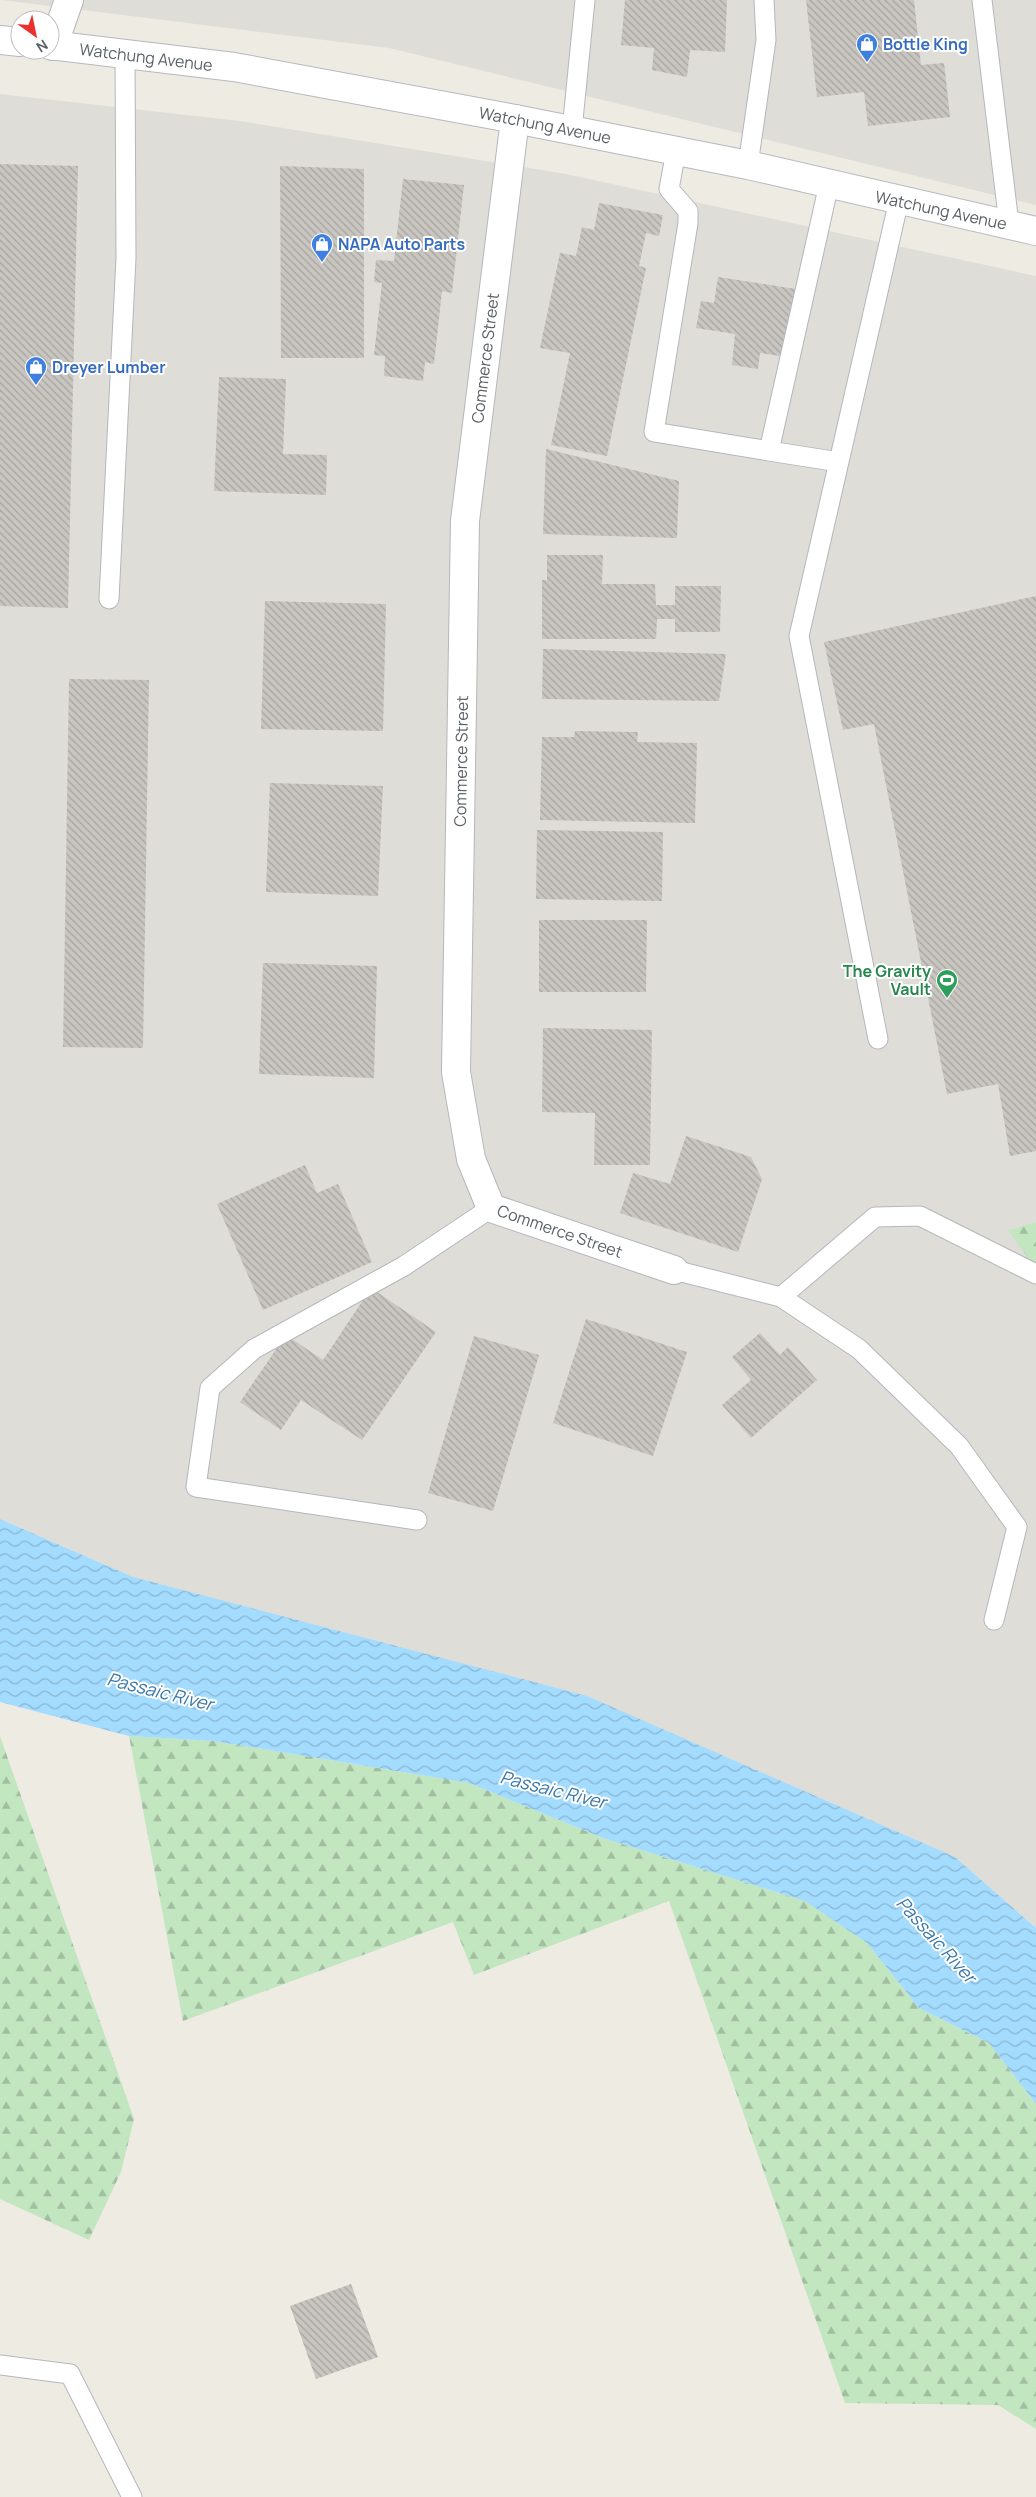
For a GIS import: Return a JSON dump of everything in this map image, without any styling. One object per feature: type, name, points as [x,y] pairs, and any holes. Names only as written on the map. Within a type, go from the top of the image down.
[{"type":"street","points":[[60,22],[69,0]]},
{"type":"street","name":"Watchung Avenue","points":[[60,46],[234,67],[515,118],[748,165],[1036,231]]},
{"type":"street","name":"Commerce Street","points":[[515,118],[465,530],[456,1072],[471,1159],[491,1208],[674,1270]]},
{"type":"lane","points":[[572,130],[585,0]]},
{"type":"lane","points":[[748,165],[766,40],[764,0]]},
{"type":"lane","points":[[982,0],[1010,224]]},
{"type":"lane","points":[[109,599],[126,258],[125,54]]},
{"type":"lane","points":[[676,150],[669,189],[683,202],[688,211],[688,224],[654,432],[839,462]]},
{"type":"lane","points":[[770,451],[829,184]]},
{"type":"lane","points":[[878,1038],[799,636],[899,200]]},
{"type":"lane","points":[[417,1520],[196,1487],[210,1388],[254,1349],[404,1266],[491,1208]]},
{"type":"lane","points":[[781,1297],[875,1217],[920,1216],[1036,1274]]},
{"type":"lane","points":[[674,1270],[781,1297],[859,1348],[959,1446],[1017,1527],[994,1620]]},
{"type":"lane","points":[[0,2365],[70,2374],[132,2497]]},
{"type":"shaded area","points":[[2,0],[1036,0],[1036,205],[389,48]]},
{"type":"shaded area","points":[[0,94],[240,121],[566,174],[1036,276],[1036,1222],[1009,1230],[1036,1269],[1036,1928],[955,1857],[133,1577],[0,1519]]},
{"type":"green space","points":[[1036,1222],[1036,1269],[1008,1230]]},
{"type":"green space","points":[[0,1736],[134,2119],[121,2172],[89,2240],[0,2199]]},
{"type":"green space","points":[[129,1736],[214,1741],[469,1783],[603,1838],[805,1901],[867,1943],[919,2008],[989,2043],[1036,2104],[1036,2429],[998,2405],[845,2403],[669,1901],[474,1975],[453,1922],[183,2021]]},
{"type":"water","name":"Passaic River","points":[[0,1519],[133,1577],[587,1696],[955,1857],[1036,1928],[1036,2104],[989,2043],[919,2008],[867,1943],[805,1901],[603,1838],[469,1783],[214,1741],[129,1736],[0,1702]]},
{"type":"building","points":[[625,0],[727,0],[725,52],[690,50],[687,77],[652,70],[654,48],[621,45]]},
{"type":"building","name":"Bottle King","points":[[806,0],[914,0],[921,65],[944,63],[950,117],[868,126],[864,92],[817,97]]},
{"type":"building","name":"Dreyer Lumber","points":[[0,164],[78,166],[68,608],[0,606]]},
{"type":"building","name":"NAPA Auto Parts","points":[[280,166],[364,169],[364,358],[281,358]]},
{"type":"building","points":[[403,179],[464,185],[452,293],[442,291],[434,364],[425,362],[423,381],[384,376],[385,356],[374,355],[382,283],[374,282],[376,260],[394,261]]},
{"type":"building","points":[[599,203],[663,215],[659,236],[646,233],[639,266],[646,268],[607,456],[551,445],[570,353],[540,348],[560,253],[576,256],[582,227],[594,230]]},
{"type":"building","points":[[718,277],[796,289],[786,357],[760,353],[758,369],[732,365],[735,334],[696,328],[701,301],[714,303]]},
{"type":"building","points":[[219,377],[286,379],[283,454],[327,455],[326,495],[214,491]]},
{"type":"building","points":[[546,449],[679,481],[677,538],[543,534]]},
{"type":"building","points":[[547,555],[603,555],[602,584],[655,584],[656,605],[675,605],[675,586],[721,586],[720,632],[675,632],[675,619],[657,619],[656,639],[542,639],[542,580],[547,580]]},
{"type":"building","points":[[1036,596],[1036,1151],[1010,1156],[998,1084],[947,1094],[874,724],[843,730],[824,642]]},
{"type":"building","points":[[265,601],[386,604],[383,731],[261,729]]},
{"type":"building","points":[[543,649],[726,654],[719,701],[542,699]]},
{"type":"building","points":[[69,679],[149,680],[143,1048],[63,1047]]},
{"type":"building","points":[[575,731],[638,732],[637,742],[697,743],[695,823],[540,820],[542,737],[574,737]]},
{"type":"building","points":[[270,783],[383,786],[378,896],[266,892]]},
{"type":"building","points":[[537,830],[663,832],[662,901],[536,899]]},
{"type":"building","points":[[539,920],[647,920],[646,992],[539,992]]},
{"type":"building","points":[[263,963],[377,966],[374,1078],[259,1074]]},
{"type":"building","points":[[543,1028],[652,1030],[650,1165],[594,1165],[595,1113],[542,1112]]},
{"type":"building","points":[[686,1136],[751,1157],[762,1179],[738,1252],[620,1213],[633,1173],[670,1184]]},
{"type":"building","points":[[305,1165],[317,1193],[338,1184],[372,1262],[263,1310],[217,1204]]},
{"type":"building","points":[[371,1288],[436,1332],[362,1440],[301,1400],[281,1430],[240,1402],[286,1335],[323,1360]]},
{"type":"building","points":[[586,1319],[687,1352],[653,1456],[553,1423]]},
{"type":"building","points":[[760,1333],[780,1355],[788,1347],[817,1380],[751,1438],[722,1405],[751,1380],[732,1357]]},
{"type":"building","points":[[474,1336],[539,1355],[493,1511],[428,1493]]},
{"type":"building","points":[[351,2284],[378,2357],[316,2379],[290,2306]]},
{"type":"place","name":"Bottle King","points":[[867,63]]},
{"type":"place","name":"NAPA Auto Parts","points":[[322,263]]},
{"type":"place","name":"Dreyer Lumber","points":[[36,386]]},
{"type":"place","name":"The Gravity Vault","points":[[947,999]]}]
